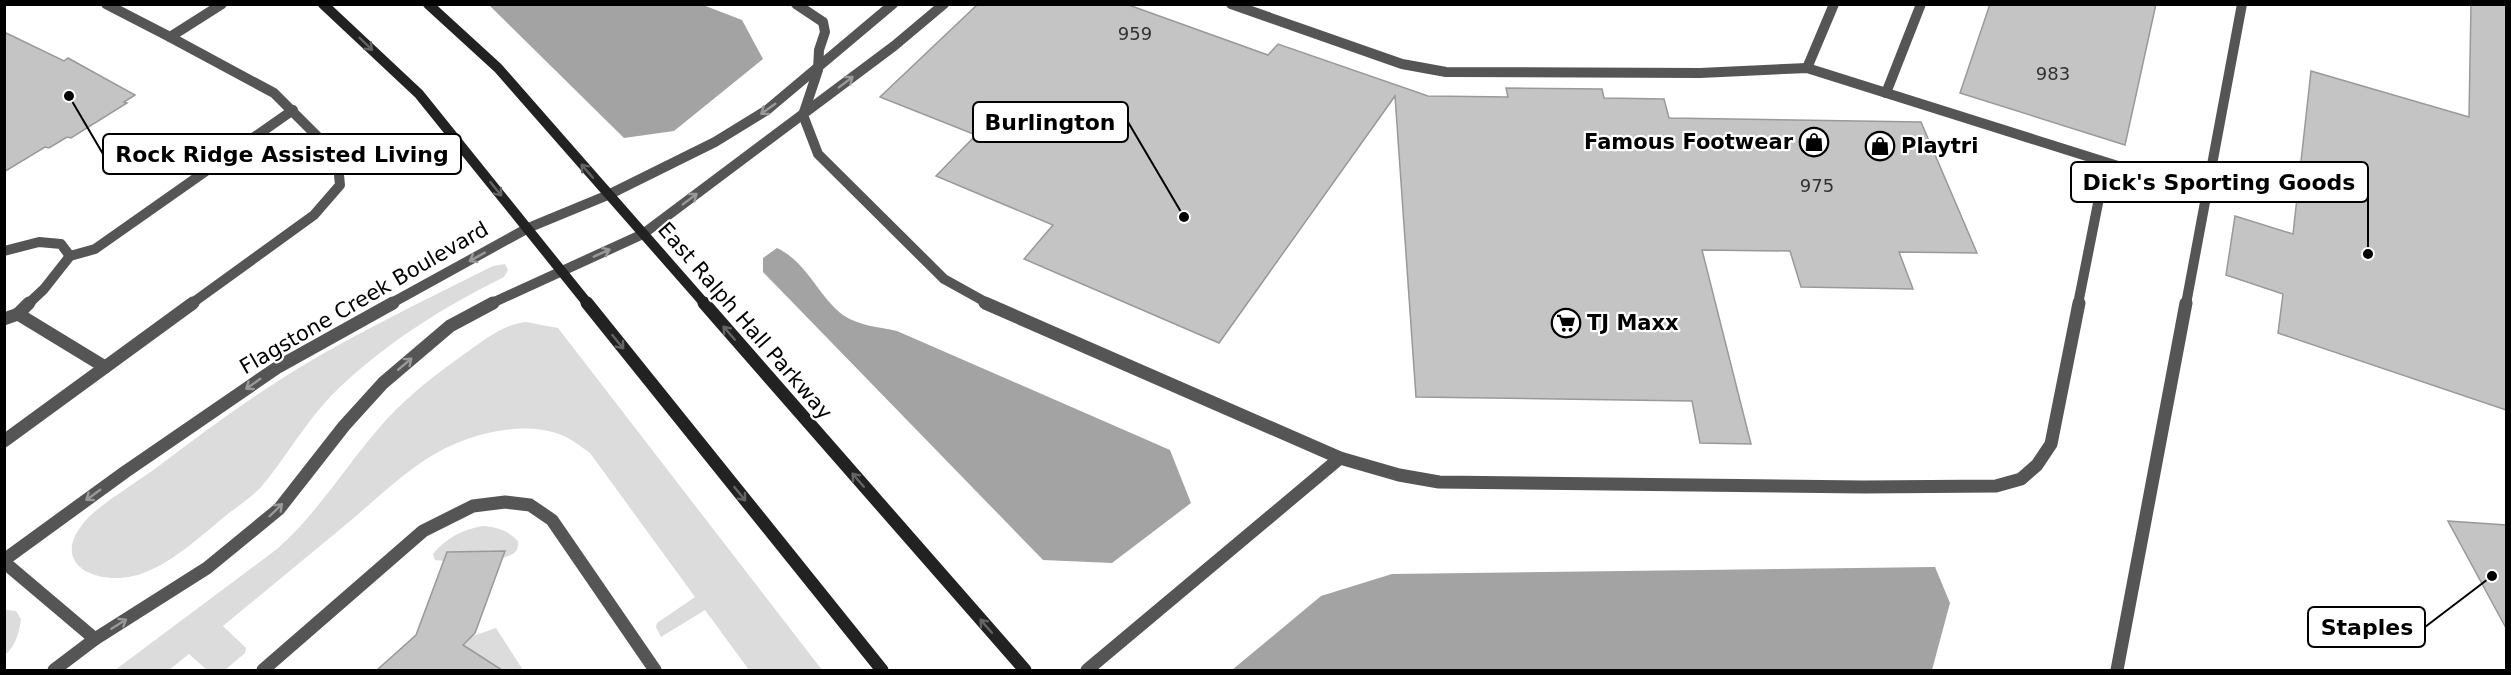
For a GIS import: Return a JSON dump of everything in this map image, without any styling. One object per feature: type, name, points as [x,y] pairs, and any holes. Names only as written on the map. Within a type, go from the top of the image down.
[{"type":"main road","points":[[323,4],[419,94],[882,670]]},
{"type":"main road","name":"East Ralph Hall Parkway","points":[[428,4],[498,68],[1025,670]]},
{"type":"street","points":[[4,441],[314,215],[340,185],[337,156],[274,93],[106,4]]},
{"type":"street","points":[[170,37],[222,4]]},
{"type":"street","points":[[796,4],[823,22],[825,32],[819,50],[818,70],[803,115],[818,153],[944,279],[974,298],[1340,458],[1398,475],[1439,482],[1864,487],[1996,486],[2021,479],[2037,465],[2051,444],[2106,163]]},
{"type":"street","name":"Flagstone Creek Boulevard","points":[[95,639],[4,561],[125,472],[278,367],[528,228],[608,195],[714,142],[767,110],[818,70],[893,4]]},
{"type":"street","points":[[54,670],[95,639],[207,568],[279,509],[344,426],[382,383],[450,326],[515,291],[643,234],[894,46],[944,4]]},
{"type":"street","points":[[1231,4],[1402,64],[1446,72],[1700,73],[1807,68],[2207,194]]},
{"type":"street","points":[[1807,68],[1834,4]]},
{"type":"street","points":[[1886,93],[1922,4]]},
{"type":"street","points":[[2117,670],[2242,4]]},
{"type":"street","points":[[4,319],[18,314],[44,289],[70,256],[95,249],[293,110]]},
{"type":"street","points":[[4,251],[39,242],[61,244],[70,256]]},
{"type":"street","points":[[18,314],[105,367]]},
{"type":"street","points":[[1088,670],[1340,458]]},
{"type":"street","points":[[263,670],[423,531],[473,506],[505,502],[530,505],[552,520],[655,670]]},
{"type":"shaded area","points":[[489,5],[703,5],[742,20],[763,59],[674,131],[624,138]]},
{"type":"shaded area","points":[[777,248],[796,262],[834,307],[849,319],[869,326],[897,331],[1170,450],[1191,503],[1112,563],[1043,560],[763,272],[763,258]]},
{"type":"shaded area","points":[[505,264],[508,270],[504,277],[413,329],[350,378],[322,406],[258,490],[179,554],[157,567],[130,577],[97,576],[84,570],[75,562],[72,550],[75,536],[93,513],[243,404],[297,369],[369,328],[493,266]]},
{"type":"shaded area","points":[[526,322],[558,328],[822,670],[749,670],[705,610],[661,637],[656,627],[657,623],[695,597],[590,453],[559,434],[543,430],[509,429],[474,437],[428,458],[223,626],[246,648],[245,653],[225,670],[207,670],[189,654],[169,670],[115,670],[277,549],[307,519],[386,420],[416,392],[490,336],[518,323]]},
{"type":"shaded area","points":[[482,526],[497,528],[510,534],[518,541],[516,551],[502,558],[504,551],[447,552],[444,561],[435,560],[433,554],[449,539],[461,532]]},
{"type":"shaded area","points":[[1935,567],[1950,603],[1932,670],[1232,670],[1321,596],[1392,574]]},
{"type":"shaded area","points":[[4,611],[16,611],[21,619],[12,647],[5,655]]},
{"type":"shaded area","points":[[496,628],[523,670],[502,670],[463,645],[473,636]]},
{"type":"building","points":[[978,4],[1126,4],[1268,55],[1278,44],[1428,96],[1508,97],[1506,88],[1602,89],[1604,98],[1664,99],[1669,118],[1921,122],[1977,253],[1899,252],[1913,289],[1801,287],[1790,251],[1702,250],[1751,444],[1700,443],[1692,401],[1416,397],[1395,96],[1219,343],[1024,259],[1053,225],[936,176],[976,135],[880,97]]},
{"type":"building","points":[[1990,4],[2156,4],[2125,145],[1960,93]]},
{"type":"building","points":[[2471,4],[2506,4],[2506,410],[2278,333],[2283,294],[2226,275],[2235,216],[2293,234],[2311,71],[2469,117]]},
{"type":"building","points":[[4,32],[64,61],[68,58],[135,95],[124,102],[127,103],[71,138],[67,137],[49,148],[45,147],[4,172]]},
{"type":"building","points":[[2448,521],[2506,525],[2506,628]]},
{"type":"building","points":[[505,551],[475,633],[463,645],[502,670],[377,670],[416,635],[447,552]]},
{"type":"place","name":"Rock Ridge Assisted Living","points":[[69,96]]},
{"type":"place","name":"Famous Footwear","points":[[1814,142]]},
{"type":"place","name":"Playtri","points":[[1880,146]]},
{"type":"place","name":"Burlington","points":[[1184,217]]},
{"type":"place","name":"Dick's Sporting Goods","points":[[2368,254]]},
{"type":"place","name":"TJ Maxx","points":[[1566,323]]},
{"type":"place","name":"Staples","points":[[2492,576]]}]
